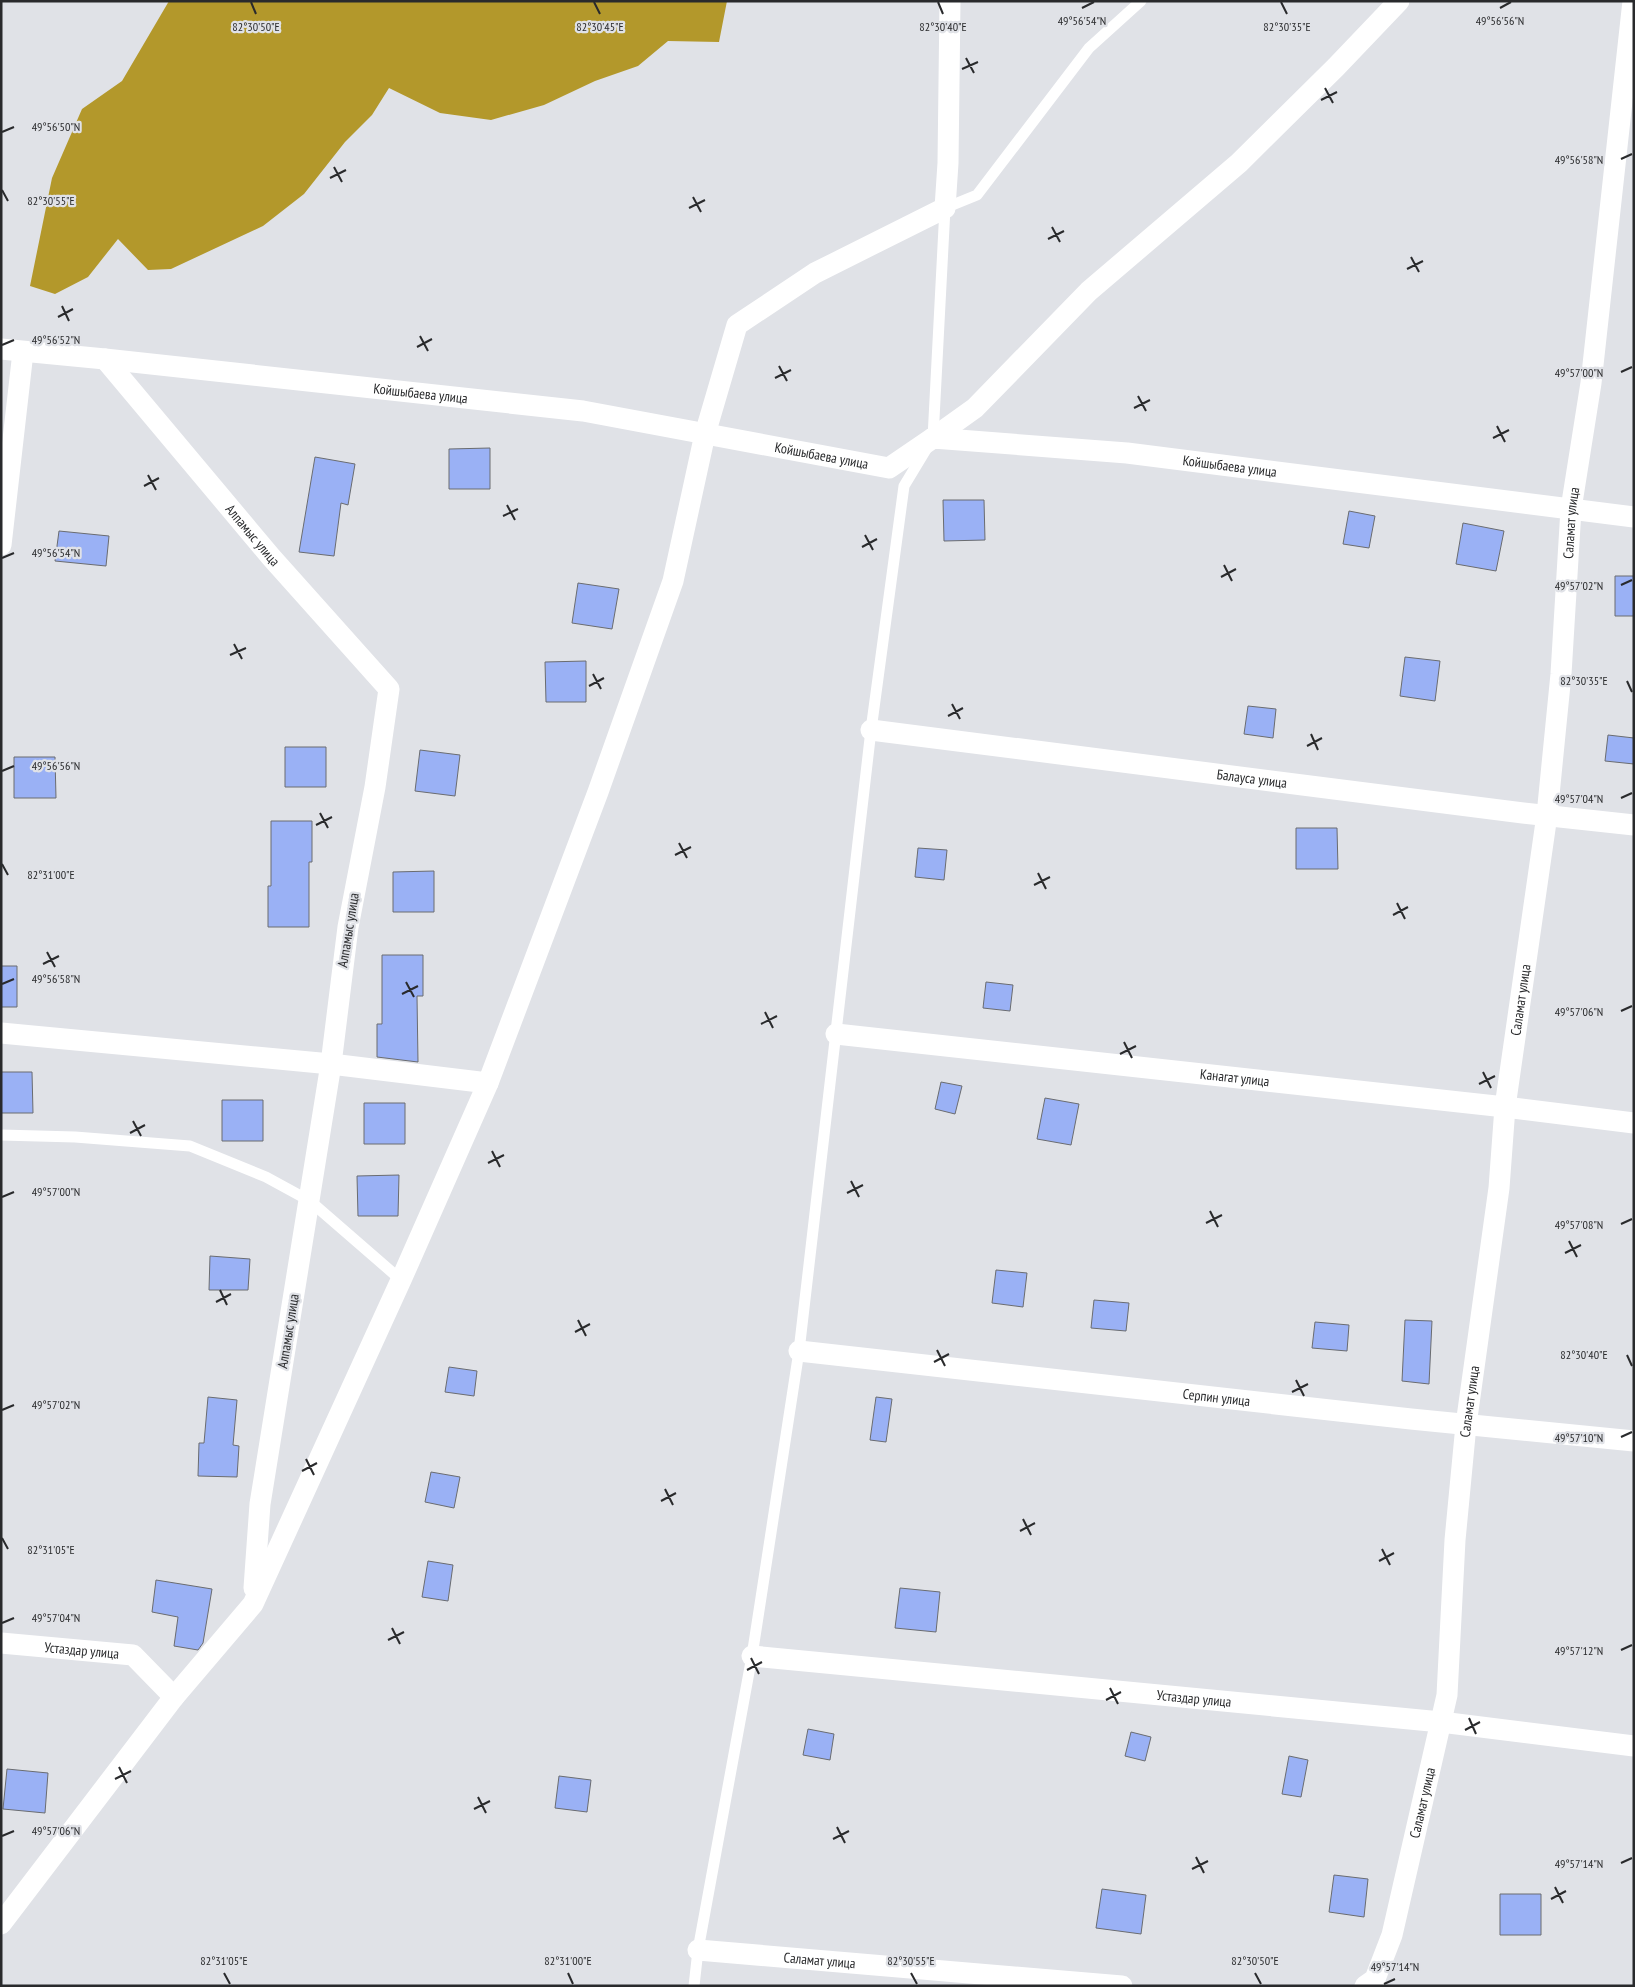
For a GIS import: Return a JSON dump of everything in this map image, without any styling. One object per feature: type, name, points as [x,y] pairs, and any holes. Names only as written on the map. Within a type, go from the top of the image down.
[{"type":"street","points":[[1,1924],[174,1697],[253,1604],[401,1280],[488,1083],[598,792],[673,581],[704,434],[737,325],[815,273],[945,208],[948,163],[950,1]]},
{"type":"street","points":[[933,438],[974,408],[1089,291],[1239,163],[1336,67],[1399,1]]},
{"type":"street","name":"Саламат улица","points":[[1365,1986],[1375,1978],[1392,1935],[1447,1695],[1455,1540],[1466,1425],[1500,1188],[1505,1107],[1547,815],[1561,674],[1570,509],[1591,383],[1633,1]]},
{"type":"street","name":"Койшыбаева улица","points":[[1,349],[583,411],[889,468],[933,438],[1127,453],[1634,517]]},
{"type":"street","points":[[1,545],[23,352]]},
{"type":"street","name":"Алпамыс улица","points":[[105,359],[270,557],[389,689],[375,787],[348,927],[331,1064],[310,1202],[260,1504],[253,1604]]},
{"type":"street","name":"Балауса улица","points":[[871,730],[1634,825]]},
{"type":"street","points":[[1,1033],[331,1064],[488,1083]]},
{"type":"street","name":"Канагат улица","points":[[836,1034],[1505,1107],[1634,1123]]},
{"type":"street","name":"Серпин улица","points":[[799,1351],[1466,1425],[1634,1441]]},
{"type":"street","name":"Устаздар улица","points":[[1,1643],[133,1655],[174,1697]]},
{"type":"street","name":"Устаздар улица","points":[[752,1656],[1442,1722],[1634,1746]]},
{"type":"street","name":"Саламат улица","points":[[698,1950],[1122,1986]]},
{"type":"lane","points":[[694,1986],[698,1950],[752,1656],[799,1351],[871,730],[904,486],[933,438],[945,208],[977,195],[1089,48],[1141,1]]},
{"type":"lane","points":[[1,1135],[75,1137],[190,1146],[266,1177],[310,1202],[401,1280]]},
{"type":"shaded area","points":[[169,1],[727,1],[719,42],[668,41],[638,66],[595,81],[544,105],[491,120],[440,113],[389,88],[372,115],[345,142],[304,194],[263,226],[171,269],[148,270],[118,239],[88,277],[55,294],[30,286],[52,178],[82,109],[122,81]]},
{"type":"building","points":[[490,448],[490,489],[449,489],[449,449]]},
{"type":"building","points":[[315,457],[355,464],[348,505],[341,503],[334,556],[299,552]]},
{"type":"building","points":[[943,500],[984,500],[985,540],[944,541]]},
{"type":"building","points":[[1349,511],[1375,516],[1369,548],[1343,544]]},
{"type":"building","points":[[1463,523],[1504,531],[1496,571],[1456,564]]},
{"type":"building","points":[[59,531],[109,536],[106,566],[55,561]]},
{"type":"building","points":[[1615,576],[1634,576],[1634,616],[1615,616]]},
{"type":"building","points":[[578,583],[619,589],[612,629],[572,623]]},
{"type":"building","points":[[1405,657],[1440,661],[1435,701],[1400,696]]},
{"type":"building","points":[[586,661],[586,702],[546,702],[545,662]]},
{"type":"building","points":[[1248,706],[1276,709],[1273,738],[1244,734]]},
{"type":"building","points":[[1608,735],[1634,738],[1634,764],[1605,761]]},
{"type":"building","points":[[285,747],[326,747],[326,787],[285,787]]},
{"type":"building","points":[[420,750],[460,755],[455,796],[415,791]]},
{"type":"building","points":[[14,757],[55,757],[56,798],[14,798]]},
{"type":"building","points":[[271,821],[312,821],[312,862],[309,862],[309,927],[268,927],[268,886],[271,886]]},
{"type":"building","points":[[1296,828],[1337,828],[1338,869],[1296,869]]},
{"type":"building","points":[[918,848],[947,850],[944,880],[915,877]]},
{"type":"building","points":[[434,871],[434,912],[393,912],[393,872]]},
{"type":"building","points":[[382,955],[423,955],[423,996],[417,996],[418,1062],[377,1057],[377,1024],[382,1024]]},
{"type":"building","points":[[1,966],[17,966],[17,1007],[1,1007]]},
{"type":"building","points":[[986,982],[1013,985],[1010,1011],[983,1008]]},
{"type":"building","points":[[1,1072],[32,1072],[33,1113],[1,1113]]},
{"type":"building","points":[[941,1082],[962,1086],[955,1114],[935,1109]]},
{"type":"building","points":[[1045,1098],[1079,1104],[1071,1145],[1037,1139]]},
{"type":"building","points":[[222,1100],[263,1100],[263,1141],[222,1141]]},
{"type":"building","points":[[364,1103],[405,1103],[405,1144],[364,1144]]},
{"type":"building","points":[[399,1175],[398,1216],[358,1216],[357,1176]]},
{"type":"building","points":[[210,1256],[250,1259],[248,1290],[209,1290]]},
{"type":"building","points":[[996,1270],[1027,1273],[1023,1307],[992,1303]]},
{"type":"building","points":[[1094,1300],[1129,1303],[1126,1331],[1091,1328]]},
{"type":"building","points":[[1405,1320],[1432,1321],[1429,1384],[1402,1381]]},
{"type":"building","points":[[1315,1322],[1349,1325],[1347,1351],[1312,1348]]},
{"type":"building","points":[[449,1367],[477,1371],[474,1396],[445,1392]]},
{"type":"building","points":[[208,1397],[237,1400],[233,1445],[239,1446],[237,1477],[198,1476],[199,1443],[204,1443]]},
{"type":"building","points":[[876,1397],[892,1399],[886,1442],[870,1440]]},
{"type":"building","points":[[431,1472],[460,1477],[454,1508],[425,1502]]},
{"type":"building","points":[[428,1561],[453,1565],[448,1601],[422,1597]]},
{"type":"building","points":[[156,1580],[212,1589],[203,1643],[198,1650],[174,1646],[178,1617],[152,1612]]},
{"type":"building","points":[[900,1588],[940,1592],[936,1632],[895,1628]]},
{"type":"building","points":[[808,1729],[834,1734],[830,1760],[803,1755]]},
{"type":"building","points":[[1131,1732],[1151,1737],[1145,1761],[1125,1756]]},
{"type":"building","points":[[1289,1756],[1308,1760],[1301,1797],[1282,1794]]},
{"type":"building","points":[[7,1769],[48,1773],[45,1813],[3,1809]]},
{"type":"building","points":[[559,1776],[591,1780],[587,1812],[555,1808]]},
{"type":"building","points":[[1334,1875],[1368,1879],[1364,1917],[1329,1912]]},
{"type":"building","points":[[1102,1889],[1146,1895],[1141,1934],[1096,1928]]},
{"type":"building","points":[[1500,1894],[1541,1894],[1541,1935],[1500,1935]]}]
